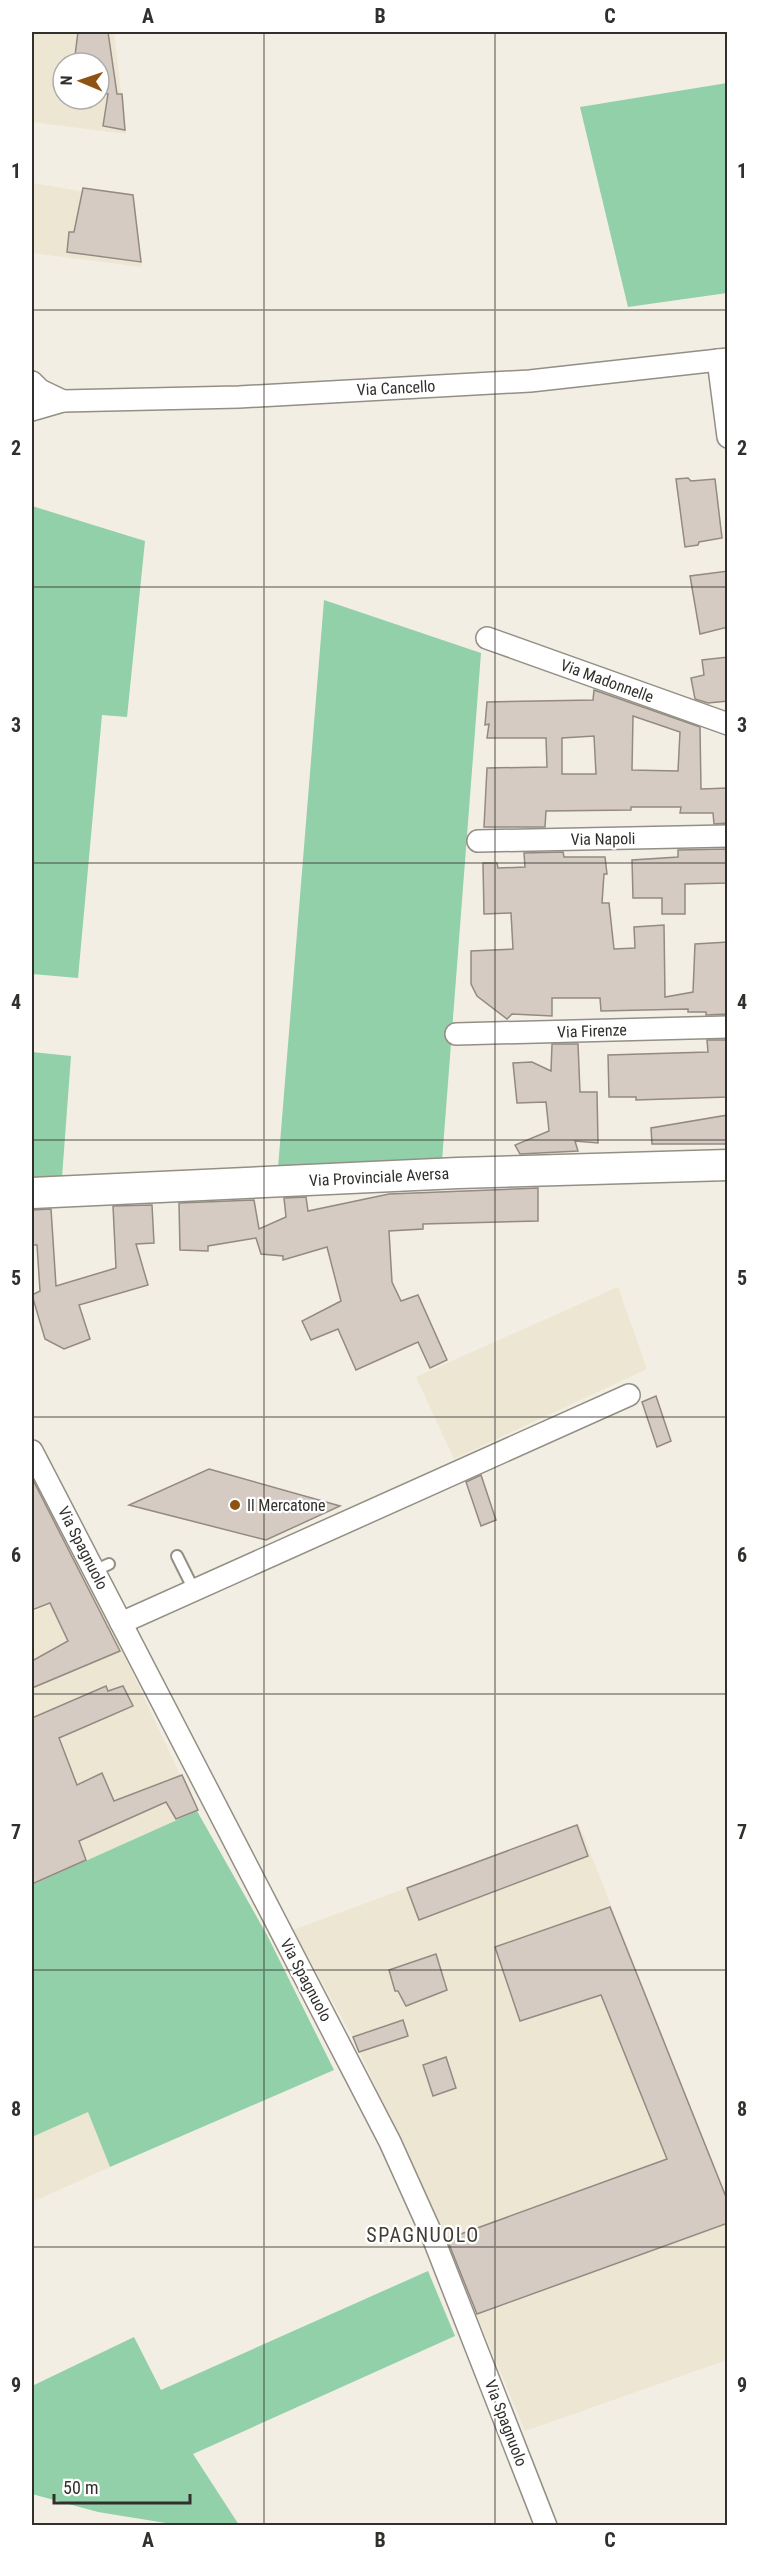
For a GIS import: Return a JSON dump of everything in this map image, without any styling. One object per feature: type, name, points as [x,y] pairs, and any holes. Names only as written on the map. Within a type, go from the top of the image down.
[{"type":"street","name":"Via Cancello","points":[[34,393],[63,401],[238,397],[530,381],[723,359]]},
{"type":"street","points":[[723,359],[728,437]]},
{"type":"street","name":"Via Madonnelle","points":[[487,638],[728,724]]},
{"type":"street","name":"Via Napoli","points":[[478,841],[728,836]]},
{"type":"street","name":"Via Firenze","points":[[456,1034],[728,1027]]},
{"type":"street","name":"Via Provinciale Aversa","points":[[32,1192],[458,1173],[728,1165]]},
{"type":"street","points":[[121,1623],[629,1395]]},
{"type":"street","name":"Via Spagnuolo","points":[[32,1451],[102,1567],[121,1623],[390,2142],[432,2235],[546,2526]]},
{"type":"lane","points":[[177,1556],[194,1590]]},
{"type":"shaded area","points":[[32,32],[114,32],[126,134],[32,122]]},
{"type":"shaded area","points":[[32,183],[133,200],[142,267],[32,253]]},
{"type":"shaded area","points":[[618,1287],[647,1369],[454,1459],[416,1377]]},
{"type":"shaded area","points":[[92,1586],[197,1811],[32,1885],[32,1612]]},
{"type":"shaded area","points":[[579,1824],[727,2199],[727,2360],[525,2431],[438,2222],[354,2040],[293,1930]]},
{"type":"shaded area","points":[[88,2111],[110,2167],[32,2202],[32,2137]]},
{"type":"green space","points":[[727,83],[727,293],[628,307],[580,107]]},
{"type":"green space","points":[[32,506],[145,541],[127,717],[102,715],[78,978],[32,974]]},
{"type":"green space","points":[[324,600],[481,653],[442,1161],[278,1168]]},
{"type":"green space","points":[[32,1052],[71,1056],[62,1177],[32,1178]]},
{"type":"green space","points":[[197,1811],[267,1935],[334,2070],[110,2167],[88,2112],[32,2137],[32,1885]]},
{"type":"green space","points":[[428,2271],[455,2336],[193,2454],[239,2525],[178,2525],[98,2512],[32,2494],[32,2386],[134,2337],[161,2390]]},
{"type":"building","points":[[78,32],[108,32],[111,51],[76,51]]},
{"type":"building","points":[[111,53],[117,94],[122,94],[125,130],[103,126],[105,111],[111,111]]},
{"type":"building","points":[[83,188],[133,195],[141,262],[67,252],[69,232],[74,232]]},
{"type":"building","points":[[688,478],[691,481],[715,479],[722,538],[685,547],[676,479]]},
{"type":"building","points":[[728,571],[728,627],[700,634],[690,576]]},
{"type":"building","points":[[728,657],[728,701],[708,703],[695,699],[691,678],[704,675],[702,660]]},
{"type":"building","points":[[594,690],[700,727],[701,789],[728,788],[728,823],[714,824],[713,813],[680,813],[681,807],[631,807],[631,810],[546,811],[545,827],[484,827],[487,768],[547,767],[546,738],[487,738],[489,724],[485,725],[487,702],[593,700]],"holes":[[[633,716],[680,732],[678,771],[632,770]],[[594,736],[596,774],[562,774],[562,738]]]},
{"type":"building","points":[[728,849],[728,883],[685,884],[685,914],[662,914],[662,898],[633,898],[632,860],[678,857],[678,850]]},
{"type":"building","points":[[563,852],[564,857],[605,857],[607,874],[604,874],[602,903],[609,903],[614,949],[635,948],[634,927],[664,925],[665,997],[693,992],[695,944],[728,942],[728,1014],[706,1015],[706,1012],[688,1012],[688,1009],[601,1011],[600,998],[552,998],[552,1016],[512,1014],[507,1019],[477,996],[471,984],[471,951],[513,949],[511,913],[484,914],[483,863],[497,863],[498,868],[525,867],[524,853]]},
{"type":"building","points":[[707,1040],[728,1040],[728,1097],[636,1100],[636,1097],[609,1097],[608,1055],[708,1052]]},
{"type":"building","points":[[552,1044],[578,1044],[580,1092],[597,1092],[598,1143],[575,1141],[578,1151],[520,1154],[515,1145],[549,1131],[546,1102],[517,1103],[513,1063],[532,1062],[551,1071]]},
{"type":"building","points":[[728,1115],[728,1144],[652,1144],[651,1128]]},
{"type":"building","points":[[538,1188],[538,1221],[423,1224],[423,1229],[389,1231],[392,1282],[401,1301],[418,1295],[447,1360],[430,1368],[418,1342],[356,1370],[338,1329],[311,1340],[302,1321],[341,1301],[327,1247],[283,1260],[283,1256],[261,1254],[256,1238],[208,1246],[208,1251],[180,1250],[179,1203],[254,1200],[259,1229],[286,1217],[284,1198],[306,1197],[308,1211],[389,1194]]},
{"type":"building","points":[[152,1205],[154,1243],[136,1244],[148,1285],[79,1305],[90,1339],[64,1349],[45,1339],[32,1295],[40,1291],[37,1245],[32,1245],[32,1210],[51,1209],[56,1286],[116,1268],[113,1206]]},
{"type":"building","points":[[656,1396],[671,1441],[657,1447],[642,1402]]},
{"type":"building","name":"Il Mercatone","points":[[209,1469],[340,1506],[266,1540],[129,1505]]},
{"type":"building","points":[[481,1475],[496,1520],[481,1526],[466,1482]]},
{"type":"building","points":[[32,1478],[120,1651],[32,1688],[32,1661],[68,1641],[50,1603],[32,1610]]},
{"type":"building","points":[[106,1686],[108,1691],[123,1686],[133,1706],[59,1738],[77,1785],[102,1773],[114,1801],[182,1775],[198,1810],[176,1819],[166,1802],[79,1841],[86,1860],[32,1884],[32,1718]]},
{"type":"building","points":[[577,1825],[588,1856],[419,1920],[407,1888]]},
{"type":"building","points":[[610,1907],[728,2202],[728,2223],[477,2314],[447,2239],[667,2159],[601,1995],[520,2021],[495,1947]]},
{"type":"building","points":[[436,1954],[447,1990],[406,2006],[398,1991],[395,1991],[389,1970]]},
{"type":"building","points":[[403,2020],[408,2036],[359,2052],[353,2037]]},
{"type":"building","points":[[446,2057],[456,2088],[433,2096],[423,2065]]},
{"type":"place","name":"Il Mercatone","points":[[235,1505]]},
{"type":"district","name":"SPAGNUOLO","points":[[423,2235]]}]
